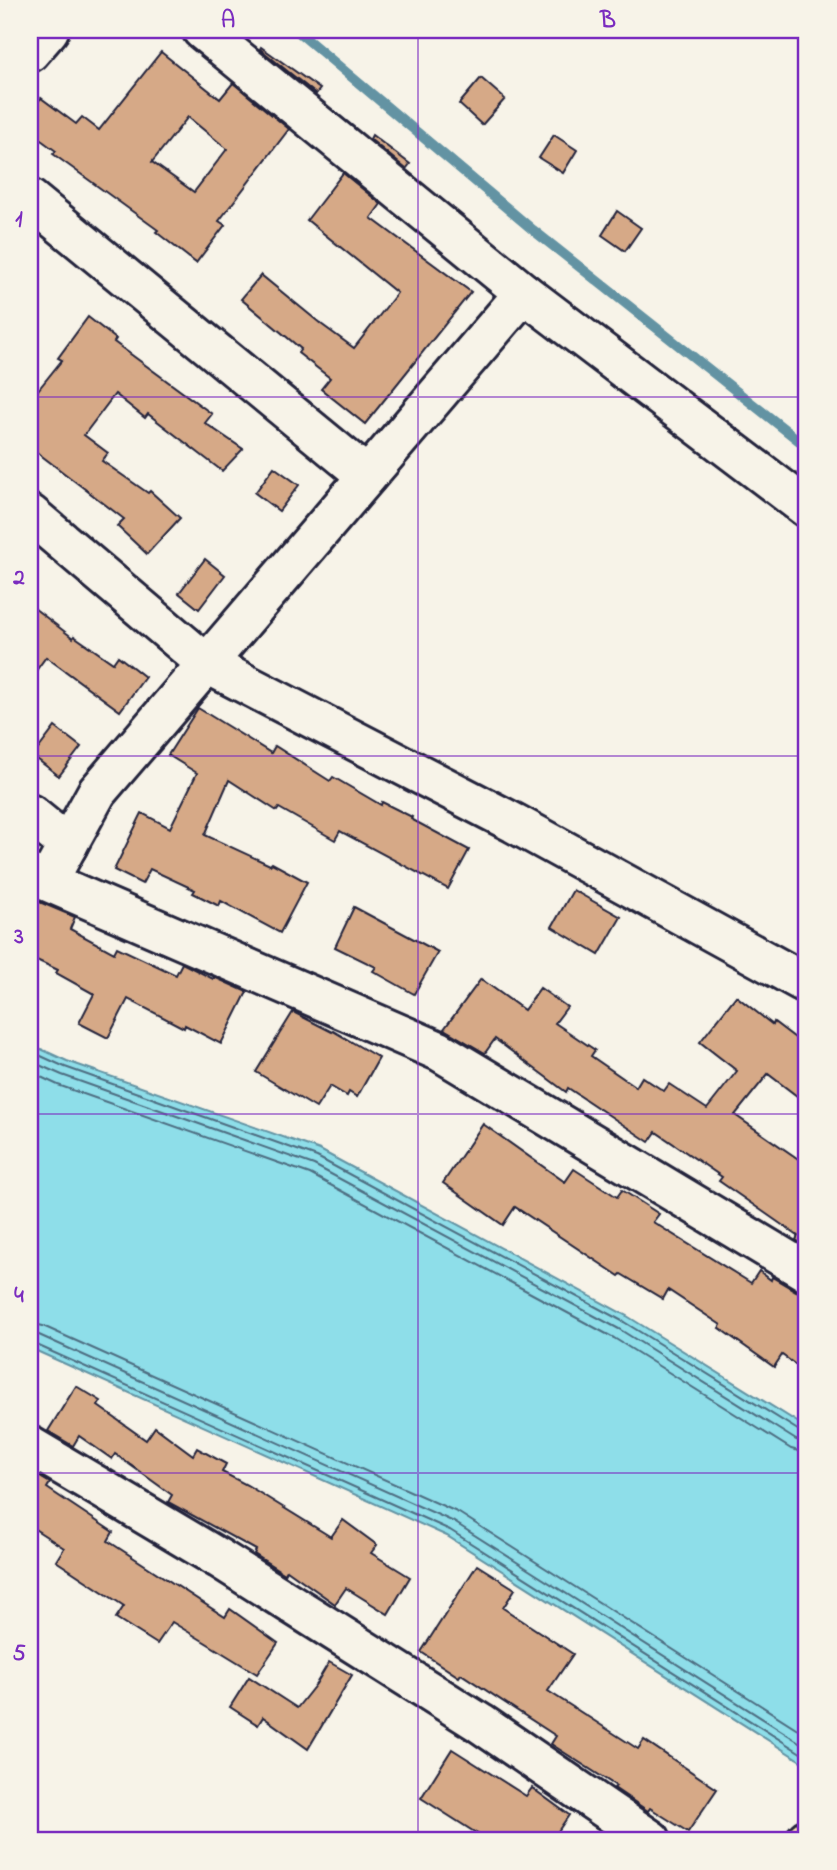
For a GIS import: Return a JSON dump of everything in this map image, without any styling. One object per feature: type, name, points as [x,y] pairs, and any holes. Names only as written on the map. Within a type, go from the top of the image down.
[{"type":"street","points":[[30,52],[49,30]]},
{"type":"street","points":[[202,30],[524,293],[807,508]]},
{"type":"street","points":[[30,199],[368,476]]},
{"type":"street","points":[[524,293],[97,792],[68,845],[39,877],[439,1051],[807,1272]]},
{"type":"street","points":[[30,514],[206,664],[514,823],[807,984]]},
{"type":"street","points":[[30,814],[68,845]]},
{"type":"street","points":[[30,1446],[220,1559],[469,1716],[651,1840]]},
{"type":"water","points":[[30,1044],[67,1061],[320,1150],[627,1316],[807,1428],[807,1765],[447,1536],[30,1348]]},
{"type":"building","points":[[261,47],[320,89],[316,94],[260,49]]},
{"type":"building","points":[[161,52],[220,99],[233,83],[289,129],[219,221],[225,225],[196,263],[156,232],[158,230],[53,154],[56,151],[30,132],[30,112],[41,98],[76,124],[82,117],[99,130]],"holes":[[[188,117],[227,149],[194,192],[152,162]]]},
{"type":"building","points":[[481,78],[505,99],[482,125],[459,104]]},
{"type":"building","points":[[372,135],[410,164],[406,169],[370,139]]},
{"type":"building","points":[[554,135],[577,150],[563,173],[539,158]]},
{"type":"building","points":[[343,173],[381,204],[371,218],[471,292],[365,424],[321,389],[330,378],[298,353],[301,349],[241,299],[261,275],[354,348],[397,293],[307,220]]},
{"type":"building","points":[[617,211],[641,228],[625,251],[602,235]]},
{"type":"building","points":[[88,317],[116,339],[114,342],[212,414],[205,423],[243,449],[222,471],[148,414],[145,418],[115,394],[84,435],[108,453],[102,461],[148,493],[150,491],[180,518],[147,554],[117,526],[124,519],[30,447],[30,400],[62,360],[58,358]]},
{"type":"building","points":[[274,467],[299,485],[279,511],[255,493]]},
{"type":"building","points":[[205,559],[225,575],[199,609],[179,593]]},
{"type":"building","points":[[30,605],[73,638],[74,636],[113,663],[118,656],[145,677],[120,711],[46,657],[30,679]]},
{"type":"building","points":[[198,708],[271,753],[275,746],[330,781],[333,777],[381,805],[382,802],[412,817],[411,819],[469,850],[448,889],[340,831],[335,840],[279,808],[277,811],[229,780],[205,835],[270,865],[272,863],[307,882],[280,933],[221,901],[219,906],[193,893],[195,890],[150,869],[142,884],[114,870],[142,813],[170,828],[197,773],[168,755]]},
{"type":"building","points":[[55,727],[81,747],[59,776],[33,756]]},
{"type":"building","points":[[573,890],[621,917],[599,955],[552,927]]},
{"type":"building","points":[[30,898],[75,917],[70,929],[114,953],[117,947],[176,975],[182,963],[247,992],[221,1044],[128,999],[108,1038],[79,1023],[94,994],[56,973],[58,970],[30,957]]},
{"type":"building","points":[[354,907],[438,952],[414,994],[373,971],[376,967],[335,947]]},
{"type":"building","points":[[481,979],[524,1010],[540,988],[567,1007],[555,1023],[595,1050],[591,1056],[636,1087],[642,1077],[664,1091],[669,1084],[707,1109],[737,1071],[700,1042],[736,996],[807,1047],[807,1082],[797,1096],[768,1074],[735,1115],[807,1165],[807,1247],[796,1240],[798,1236],[719,1181],[722,1177],[656,1132],[649,1142],[568,1088],[566,1092],[495,1039],[485,1053],[444,1029]]},
{"type":"building","points":[[293,1012],[333,1031],[379,1058],[357,1097],[349,1092],[347,1096],[330,1086],[316,1108],[256,1072]]},
{"type":"building","points":[[483,1124],[565,1182],[574,1169],[617,1197],[622,1190],[659,1214],[653,1222],[751,1283],[759,1271],[771,1280],[772,1277],[796,1291],[807,1294],[807,1373],[782,1355],[774,1367],[719,1328],[721,1325],[668,1290],[663,1299],[621,1274],[619,1276],[515,1207],[503,1225],[443,1183]]},
{"type":"building","points":[[76,1386],[101,1401],[98,1406],[146,1440],[155,1427],[193,1455],[197,1448],[226,1464],[222,1472],[331,1537],[343,1520],[377,1545],[371,1553],[410,1577],[388,1614],[346,1588],[335,1604],[287,1570],[285,1574],[254,1554],[256,1550],[168,1502],[172,1495],[115,1454],[112,1459],[79,1436],[73,1446],[48,1431]]},
{"type":"building","points":[[30,1471],[50,1483],[47,1488],[113,1532],[108,1541],[225,1617],[230,1609],[278,1643],[257,1674],[172,1622],[157,1644],[116,1618],[124,1606],[56,1561],[64,1548],[30,1526]]},
{"type":"building","points":[[477,1565],[515,1589],[503,1608],[573,1654],[548,1691],[638,1749],[644,1740],[717,1789],[688,1832],[650,1808],[648,1811],[614,1788],[616,1786],[551,1744],[556,1736],[461,1674],[459,1677],[421,1652]]},
{"type":"building","points":[[329,1662],[352,1675],[308,1749],[263,1717],[258,1725],[230,1707],[249,1677],[297,1708]]},
{"type":"building","points":[[452,1749],[526,1796],[532,1788],[569,1815],[552,1840],[487,1840],[421,1798]]},
{"type":"waterway","points":[[296,30],[533,230],[807,447]]}]
